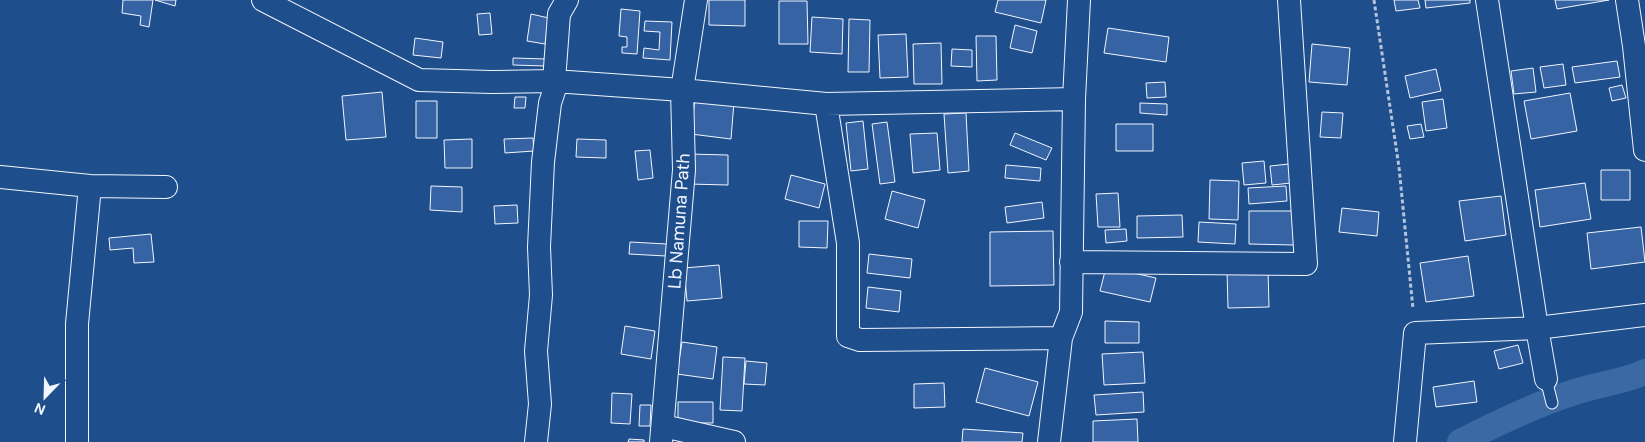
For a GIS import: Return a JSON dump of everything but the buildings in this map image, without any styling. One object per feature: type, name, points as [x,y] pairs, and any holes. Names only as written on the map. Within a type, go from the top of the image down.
[{"type":"street","points":[[263,0],[419,80],[554,81],[682,90],[826,104],[1074,99]]},
{"type":"street","points":[[536,442],[540,404],[536,350],[541,295],[539,247],[543,162],[550,102],[555,88],[559,14],[567,0]]},
{"type":"street","name":"Lb Namuna Path","points":[[662,434],[684,170],[682,90],[696,0]]},
{"type":"street","points":[[1049,442],[1062,338],[1071,312],[1074,99],[1079,0]]},
{"type":"street","points":[[1071,262],[1306,264],[1289,0]]},
{"type":"street","points":[[1487,0],[1536,328],[1546,379]]},
{"type":"street","points":[[1627,0],[1645,150]]},
{"type":"street","points":[[826,104],[848,243],[848,336],[860,340],[1062,338]]},
{"type":"street","points":[[0,177],[90,186],[166,187]]},
{"type":"street","points":[[77,442],[77,324],[90,186]]},
{"type":"street","points":[[1405,442],[1415,333],[1536,328],[1645,315]]},
{"type":"street","points":[[662,434],[734,442]]},
{"type":"lane","points":[[1546,379],[1552,403]]},
{"type":"path","points":[[1374,0],[1399,167],[1415,333]]},
{"type":"waterway","points":[[1460,442],[1546,402],[1645,372]]}]
